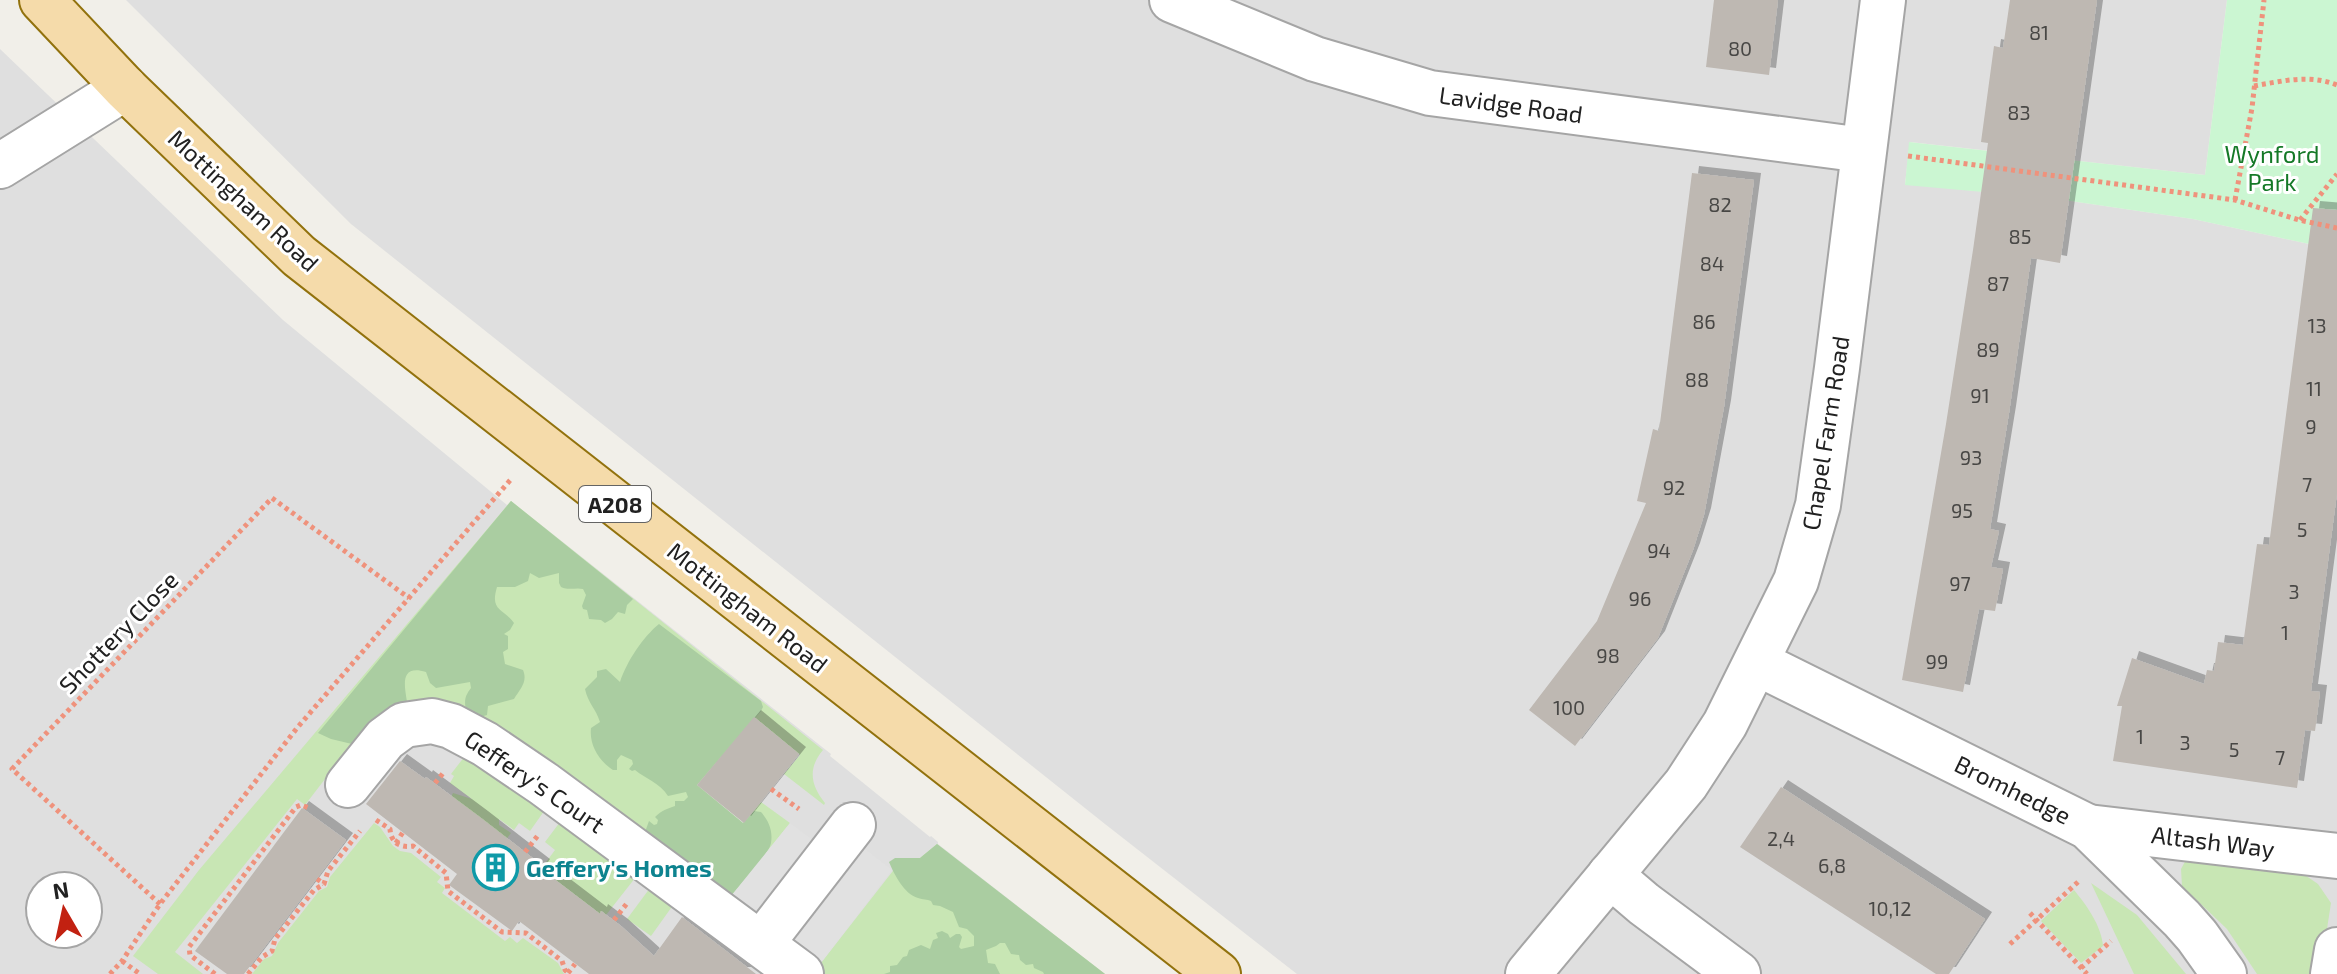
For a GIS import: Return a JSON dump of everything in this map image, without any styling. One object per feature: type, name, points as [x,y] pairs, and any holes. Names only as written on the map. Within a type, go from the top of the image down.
[{"type":"main road","name":"Mottingham Road","points":[[42,0],[125,88],[299,256],[1218,974]]},
{"type":"street","name":"Lavidge Road","points":[[1172,0],[1315,59],[1430,93],[1863,150]]},
{"type":"street","name":"Chapel Farm Road","points":[[1528,974],[1686,784],[1725,724],[1796,581],[1818,505],[1883,0]]},
{"type":"street","points":[[0,166],[125,88]]},
{"type":"street","name":"Bromhedge","points":[[1757,663],[2088,827],[2182,919],[2224,974]]},
{"type":"street","name":"Geffery's Court","points":[[333,798],[385,739],[404,725],[422,721],[451,726],[485,744],[544,784],[801,974]]},
{"type":"street","points":[[761,944],[853,825]]},
{"type":"street","name":"Altash Way","points":[[2088,827],[2337,856]]},
{"type":"street","points":[[1610,875],[1738,974]]},
{"type":"street","points":[[2333,974],[2337,950]]},
{"type":"path","points":[[2235,200],[2254,86],[2264,0]]},
{"type":"path","points":[[2254,86],[2294,79],[2323,79],[2337,85]]},
{"type":"path","points":[[1863,150],[2235,200],[2337,228]]},
{"type":"path","points":[[2299,220],[2337,174]]},
{"type":"path","points":[[110,974],[160,904],[297,728],[540,445]]},
{"type":"path","name":"Shottery Close","points":[[160,904],[12,769],[272,498],[409,598]]},
{"type":"path","points":[[771,789],[799,809]]},
{"type":"path","points":[[215,974],[190,955],[189,947],[296,807],[333,798]]},
{"type":"path","points":[[248,974],[262,957],[272,951],[275,939],[314,890],[324,884],[328,871],[374,818],[390,829],[391,838],[396,843],[413,846],[446,873],[448,891],[502,932],[526,933],[562,961],[568,973],[575,964]]},
{"type":"path","points":[[396,843],[403,832]]},
{"type":"path","points":[[317,879],[324,884]]},
{"type":"path","points":[[2010,944],[2079,882]]},
{"type":"path","points":[[2030,913],[2087,974]]},
{"type":"path","points":[[614,920],[619,914]]},
{"type":"path","points":[[2081,968],[2111,941]]},
{"type":"path","points":[[265,947],[272,951]]},
{"type":"path","points":[[122,961],[140,974]]},
{"type":"shaded area","points":[[126,0],[2227,0],[2205,175],[1910,142],[1905,184],[2050,198],[2193,219],[2337,250],[2337,974],[1297,974],[351,224]]},
{"type":"shaded area","points":[[0,49],[283,320],[507,505],[511,501],[1105,974],[0,974]]},
{"type":"shaded area","points":[[790,823],[831,854],[847,835],[892,870],[817,968],[727,901]]},
{"type":"green space","name":"Wynford Park","points":[[2227,0],[2337,0],[2337,250],[2193,219],[2050,198],[1905,185],[1909,142],[2205,175]]},
{"type":"green space","points":[[511,501],[823,750],[815,763],[813,776],[824,805],[784,774],[800,755],[754,717],[697,785],[743,823],[761,802],[790,823],[727,901],[481,728],[369,726],[305,805],[297,799],[175,952],[203,974],[158,974],[133,956],[199,870]]},
{"type":"green space","points":[[511,501],[633,599],[627,605],[625,614],[618,612],[605,623],[589,619],[587,610],[582,606],[586,595],[583,589],[561,587],[559,573],[539,578],[530,573],[528,581],[515,587],[497,587],[495,595],[498,608],[514,623],[504,634],[508,636],[508,649],[503,652],[505,664],[523,670],[525,678],[514,699],[488,706],[487,715],[477,718],[466,710],[470,682],[436,688],[430,683],[426,672],[416,670],[406,676],[405,681],[408,710],[369,726],[352,744],[318,733]]},
{"type":"green space","points":[[659,624],[761,701],[763,707],[697,785],[743,823],[754,811],[761,812],[771,830],[769,848],[727,901],[645,832],[649,821],[657,824],[655,817],[675,806],[675,801],[684,801],[688,797],[686,792],[668,796],[657,784],[629,769],[632,760],[621,755],[617,760],[617,770],[613,770],[603,762],[593,746],[591,728],[600,722],[585,689],[597,677],[597,671],[606,669],[620,682],[636,650]]},
{"type":"green space","points":[[468,752],[547,807],[530,831],[519,823],[514,830],[499,819],[499,825],[511,833],[505,841],[450,799],[453,793],[472,799],[450,783],[454,776],[451,774]]},
{"type":"green space","points":[[563,818],[639,873],[606,915],[602,911],[600,914],[541,869],[555,850],[545,842]]},
{"type":"green space","points":[[374,823],[393,846],[411,853],[441,877],[437,882],[445,888],[442,893],[505,941],[510,937],[517,943],[523,938],[558,963],[564,974],[252,974],[264,959],[272,956],[278,943],[319,891],[327,887],[330,877]]},
{"type":"green space","points":[[937,844],[1105,974],[825,974],[817,968],[903,858],[920,858]]},
{"type":"green space","points":[[937,844],[1105,974],[1044,974],[1033,964],[1026,965],[1019,955],[1011,954],[1005,943],[1000,943],[986,950],[988,963],[995,964],[1000,974],[884,974],[890,972],[890,966],[897,965],[907,956],[909,950],[921,945],[930,949],[933,940],[938,938],[936,933],[942,931],[950,938],[960,934],[961,949],[974,946],[974,936],[967,929],[959,927],[953,912],[913,896],[904,888],[889,862],[895,858],[920,858]]},
{"type":"green space","points":[[2188,856],[2299,871],[2318,884],[2331,903],[2320,974],[2257,974],[2227,929],[2182,886],[2181,869]]},
{"type":"green space","points":[[2091,883],[2137,915],[2186,974],[2134,974]]},
{"type":"green space","points":[[653,884],[676,901],[651,936],[627,919]]},
{"type":"green space","points":[[2074,890],[2096,923],[2103,946],[2081,963],[2041,921]]},
{"type":"building","points":[[1714,0],[1778,0],[1769,75],[1706,67]]},
{"type":"building","points":[[2010,0],[2097,0],[2060,263],[2031,258],[1990,529],[1999,531],[1991,567],[2003,569],[1995,611],[1979,609],[1963,692],[1902,680],[1973,250],[1988,143],[1981,142],[1994,46],[2003,48]]},
{"type":"building","points":[[1692,173],[1754,180],[1724,407],[1704,515],[1658,638],[1575,746],[1529,710],[1597,621],[1646,503],[1637,501],[1653,429],[1659,431]]},
{"type":"building","points":[[2313,208],[2337,210],[2337,493],[2311,691],[2320,692],[2315,731],[2305,730],[2297,788],[2113,761],[2122,706],[2117,706],[2132,658],[2204,684],[2207,670],[2214,671],[2218,642],[2243,645],[2257,544],[2269,545]]},
{"type":"building","points":[[754,717],[799,754],[744,823],[697,785]]},
{"type":"building","name":"Geffery's Homes","points":[[400,761],[481,818],[543,866],[541,869],[600,914],[601,911],[621,926],[654,956],[682,917],[756,974],[589,974],[519,921],[512,931],[449,885],[457,874],[366,804]]},
{"type":"building","points":[[1781,787],[1985,919],[1949,974],[1936,974],[1740,847]]},
{"type":"building","points":[[302,808],[346,840],[244,974],[227,974],[195,951]]},
{"type":"place","name":"Geffery's Homes","points":[[495,867]]}]
